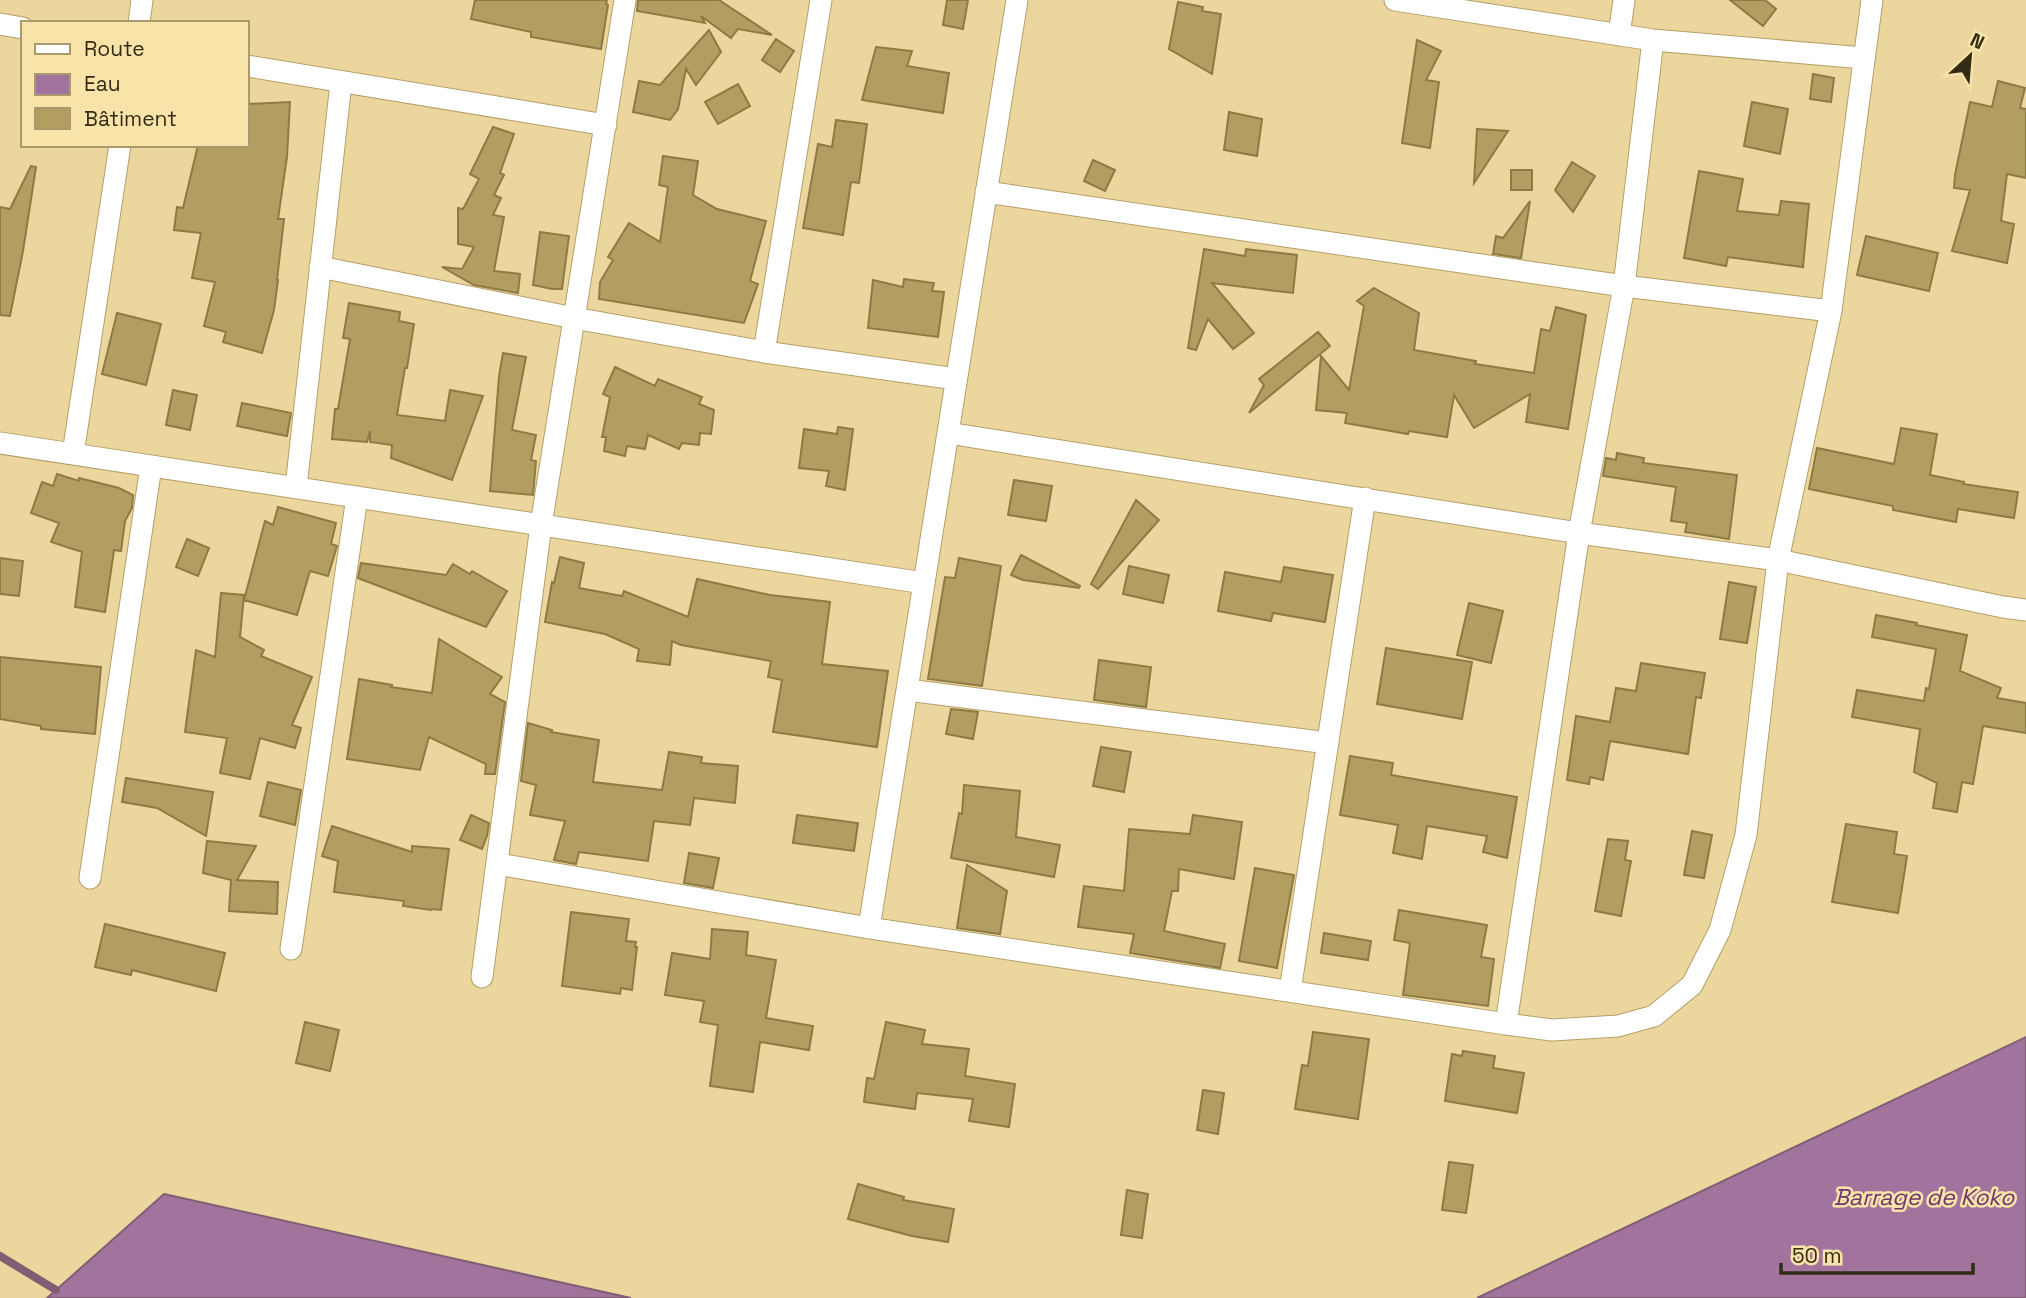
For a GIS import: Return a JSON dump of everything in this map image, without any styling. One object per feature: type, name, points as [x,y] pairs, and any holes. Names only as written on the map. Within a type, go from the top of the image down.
[{"type":"street","points":[[139,21],[142,0]]},
{"type":"street","points":[[482,978],[541,525],[625,0]]},
{"type":"street","points":[[764,352],[821,0]]},
{"type":"street","points":[[869,928],[1017,0]]},
{"type":"street","points":[[1395,0],[1653,40],[1864,58]]},
{"type":"street","points":[[1619,35],[1624,0]]},
{"type":"street","points":[[498,864],[869,928],[1506,1024],[1552,1030],[1618,1026],[1654,1016],[1692,985],[1720,930],[1746,835],[1778,560],[1831,311],[1872,0]]},
{"type":"street","points":[[0,24],[21,27]]},
{"type":"street","points":[[1506,1024],[1579,533],[1624,286],[1653,40]]},
{"type":"street","points":[[248,66],[606,125]]},
{"type":"street","points":[[296,487],[341,83]]},
{"type":"street","points":[[73,454],[120,147]]},
{"type":"street","points":[[986,192],[1624,286],[1831,311]]},
{"type":"street","points":[[320,267],[574,318],[764,352],[956,379]]},
{"type":"street","points":[[948,433],[1579,533],[1778,560],[2026,610]]},
{"type":"street","points":[[0,443],[924,583]]},
{"type":"street","points":[[90,878],[151,466]]},
{"type":"street","points":[[291,949],[357,497]]},
{"type":"street","points":[[1290,991],[1365,498]]},
{"type":"street","points":[[907,690],[1328,743]]},
{"type":"water","name":"Barrage de Koko","points":[[2026,1037],[2026,1298],[1477,1298]]},
{"type":"water","points":[[164,1194],[631,1298],[47,1298]]},
{"type":"building","points":[[475,0],[607,0],[601,49],[531,37],[531,32],[471,19]]},
{"type":"building","points":[[638,0],[719,0],[772,35],[738,29],[731,38],[701,16],[705,23],[637,11]]},
{"type":"building","points":[[947,0],[968,0],[963,29],[943,25]]},
{"type":"building","points":[[1730,0],[1765,0],[1776,9],[1763,26]]},
{"type":"building","points":[[1178,2],[1203,7],[1202,11],[1221,14],[1212,74],[1169,49]]},
{"type":"building","points":[[709,30],[721,52],[696,85],[686,69],[678,109],[670,120],[633,112],[639,81],[660,85]]},
{"type":"building","points":[[776,39],[794,51],[780,72],[762,60]]},
{"type":"building","points":[[1417,40],[1441,51],[1426,80],[1439,82],[1430,148],[1402,143]]},
{"type":"building","points":[[876,47],[912,51],[907,66],[949,73],[943,113],[862,100]]},
{"type":"building","points":[[1813,74],[1834,78],[1831,102],[1810,99]]},
{"type":"building","points":[[1998,81],[2025,88],[2020,108],[2026,109],[2026,178],[2007,174],[2001,221],[2014,224],[2007,263],[1952,251],[1970,190],[1954,188],[1970,102],[1992,107]]},
{"type":"building","points":[[738,84],[750,106],[718,124],[705,102]]},
{"type":"building","points":[[290,102],[287,157],[278,219],[284,219],[278,280],[274,310],[262,353],[223,342],[226,332],[204,326],[215,282],[192,278],[201,233],[174,230],[177,207],[183,208],[198,147],[248,147],[248,104]]},
{"type":"building","points":[[1752,102],[1788,109],[1780,154],[1744,146]]},
{"type":"building","points":[[1229,112],[1262,119],[1257,156],[1224,150]]},
{"type":"building","points":[[836,120],[867,124],[859,183],[851,182],[843,235],[803,228],[818,144],[832,147]]},
{"type":"building","points":[[493,127],[514,134],[500,173],[504,175],[494,195],[501,198],[493,215],[504,217],[494,271],[520,274],[518,293],[474,285],[442,267],[462,269],[474,247],[458,244],[458,208],[463,209],[479,179],[470,174]]},
{"type":"building","points":[[1477,129],[1508,131],[1474,183]]},
{"type":"building","points":[[663,156],[698,161],[693,195],[717,209],[766,221],[750,281],[758,284],[744,323],[599,299],[600,282],[613,260],[608,257],[629,223],[660,242],[668,187],[659,185]]},
{"type":"building","points":[[1093,160],[1115,170],[1105,191],[1084,181]]},
{"type":"building","points":[[1572,162],[1595,176],[1573,212],[1555,190]]},
{"type":"building","points":[[31,166],[36,167],[10,316],[0,315],[0,207],[10,209]]},
{"type":"building","points":[[1511,170],[1532,170],[1532,190],[1511,190]]},
{"type":"building","points":[[1699,171],[1743,179],[1737,211],[1779,215],[1781,201],[1809,204],[1803,267],[1728,257],[1726,266],[1684,258]]},
{"type":"building","points":[[1530,201],[1521,258],[1493,254],[1496,236],[1503,238]]},
{"type":"building","points":[[540,232],[569,236],[562,289],[533,285]]},
{"type":"building","points":[[1866,236],[1938,253],[1929,291],[1857,275]]},
{"type":"building","points":[[1204,249],[1245,256],[1246,249],[1297,255],[1293,293],[1212,283],[1254,333],[1233,349],[1208,319],[1196,350],[1188,348]]},
{"type":"building","points":[[904,279],[934,283],[932,291],[944,292],[938,337],[868,328],[873,280],[903,287]]},
{"type":"building","points":[[1374,288],[1419,313],[1414,350],[1476,361],[1475,364],[1534,373],[1541,329],[1550,331],[1556,307],[1586,315],[1568,429],[1526,422],[1530,394],[1474,428],[1454,395],[1447,437],[1409,431],[1408,434],[1345,423],[1347,413],[1316,410],[1321,356],[1349,390],[1364,306],[1357,301]]},
{"type":"building","points":[[349,303],[400,312],[399,321],[414,324],[397,415],[445,421],[450,390],[483,396],[452,480],[391,458],[392,445],[370,442],[370,431],[367,442],[332,439],[335,409],[338,409],[350,339],[343,338]]},
{"type":"building","points":[[117,313],[161,324],[146,385],[102,374]]},
{"type":"building","points":[[1318,332],[1330,346],[1249,413],[1264,385],[1259,379]]},
{"type":"building","points":[[503,353],[526,357],[512,430],[536,435],[531,460],[536,461],[533,495],[490,491]]},
{"type":"building","points":[[615,367],[655,386],[658,379],[702,397],[699,404],[714,410],[711,434],[700,433],[699,445],[682,443],[679,449],[648,435],[645,449],[627,446],[625,456],[604,451],[606,437],[602,437],[610,397],[603,394]]},
{"type":"building","points":[[173,390],[197,395],[190,430],[166,425]]},
{"type":"building","points":[[242,403],[291,413],[287,436],[237,426]]},
{"type":"building","points":[[838,427],[853,429],[845,490],[826,486],[829,471],[799,468],[804,429],[837,434]]},
{"type":"building","points":[[1901,428],[1937,434],[1930,475],[1964,482],[1963,484],[2018,492],[2014,518],[1958,509],[1956,522],[1809,489],[1817,448],[1894,464]]},
{"type":"building","points":[[1617,453],[1644,458],[1643,463],[1737,475],[1729,539],[1685,532],[1687,523],[1671,521],[1676,487],[1603,476],[1606,458],[1616,460]]},
{"type":"building","points":[[57,474],[119,488],[133,495],[132,508],[125,521],[121,551],[114,550],[105,612],[75,607],[82,552],[51,542],[59,523],[31,513],[42,482],[53,486]]},
{"type":"building","points":[[1014,480],[1052,486],[1046,521],[1008,515]]},
{"type":"building","points":[[1136,500],[1159,520],[1098,589],[1091,584]]},
{"type":"building","points":[[278,507],[336,523],[331,544],[337,546],[328,576],[310,571],[297,615],[244,600],[265,521],[273,525]]},
{"type":"building","points":[[187,539],[209,548],[198,576],[176,567]]},
{"type":"building","points":[[1021,555],[1080,586],[1079,588],[1023,580],[1011,575]]},
{"type":"building","points":[[560,557],[584,563],[579,588],[622,596],[624,591],[688,617],[697,579],[770,595],[830,602],[822,664],[888,671],[877,747],[773,732],[782,680],[768,677],[771,661],[681,645],[672,641],[670,665],[637,661],[639,649],[605,634],[545,622],[552,582],[554,583]]},
{"type":"building","points":[[0,558],[23,561],[19,596],[0,594]]},
{"type":"building","points":[[959,558],[1001,566],[982,686],[928,679],[945,577],[955,578]]},
{"type":"building","points":[[361,563],[446,575],[453,564],[470,574],[472,571],[507,591],[486,627],[358,578]]},
{"type":"building","points":[[1129,566],[1169,575],[1163,603],[1123,594]]},
{"type":"building","points":[[1284,567],[1333,575],[1325,622],[1273,613],[1271,621],[1218,611],[1225,572],[1281,582]]},
{"type":"building","points":[[1729,582],[1756,587],[1747,643],[1720,639]]},
{"type":"building","points":[[221,593],[244,595],[240,637],[264,650],[261,656],[312,677],[292,725],[301,728],[295,748],[260,738],[250,779],[220,773],[227,738],[185,732],[196,650],[215,657]]},
{"type":"building","points":[[1469,603],[1503,611],[1491,663],[1457,655]]},
{"type":"building","points":[[1876,615],[1967,635],[1960,671],[2001,688],[1997,698],[2026,703],[2026,733],[1983,726],[1973,784],[1962,782],[1957,812],[1933,808],[1937,783],[1914,772],[1920,729],[1852,717],[1857,690],[1924,701],[1926,688],[1929,689],[1936,649],[1872,637]]},
{"type":"building","points":[[439,639],[502,677],[490,694],[505,702],[495,774],[485,774],[486,764],[429,737],[420,770],[347,759],[359,679],[432,693]]},
{"type":"building","points":[[1386,648],[1472,662],[1462,719],[1377,704]]},
{"type":"building","points":[[0,657],[101,667],[95,734],[41,729],[41,726],[0,719]]},
{"type":"building","points":[[1099,660],[1151,667],[1146,707],[1094,700]]},
{"type":"building","points":[[1641,663],[1705,673],[1701,698],[1696,697],[1688,754],[1610,741],[1603,780],[1590,777],[1589,784],[1567,780],[1576,716],[1610,722],[1616,688],[1636,691]]},
{"type":"building","points":[[951,709],[978,712],[973,739],[946,734]]},
{"type":"building","points":[[528,723],[552,730],[551,732],[599,740],[593,782],[662,790],[669,752],[702,757],[701,763],[738,766],[735,803],[694,798],[690,825],[654,821],[648,861],[579,852],[576,864],[554,860],[565,821],[530,815],[536,785],[521,781]]},
{"type":"building","points":[[1101,747],[1131,752],[1124,792],[1093,786]]},
{"type":"building","points":[[1350,756],[1393,763],[1391,775],[1517,797],[1507,858],[1483,852],[1487,836],[1427,826],[1422,859],[1393,853],[1398,825],[1340,815]]},
{"type":"building","points":[[126,778],[213,792],[206,836],[157,808],[122,802]]},
{"type":"building","points":[[268,782],[301,790],[295,825],[260,816]]},
{"type":"building","points":[[964,785],[1020,791],[1016,837],[1060,845],[1054,877],[951,858],[959,813],[962,814]]},
{"type":"building","points":[[471,815],[489,823],[482,849],[460,840]]},
{"type":"building","points":[[797,815],[858,823],[854,851],[793,843]]},
{"type":"building","points":[[1193,815],[1242,822],[1234,879],[1179,869],[1178,891],[1172,891],[1164,931],[1225,944],[1220,968],[1130,953],[1134,934],[1078,927],[1084,886],[1124,891],[1129,829],[1190,834]]},
{"type":"building","points":[[1846,824],[1897,832],[1894,854],[1907,856],[1898,913],[1832,902]]},
{"type":"building","points":[[332,826],[412,852],[412,846],[449,849],[441,910],[403,906],[404,901],[334,892],[338,861],[322,856]]},
{"type":"building","points":[[1692,831],[1712,835],[1704,878],[1684,875]]},
{"type":"building","points":[[1608,839],[1628,841],[1625,860],[1631,861],[1621,916],[1595,911]]},
{"type":"building","points":[[207,841],[256,846],[237,880],[278,882],[277,914],[229,911],[231,880],[203,873]]},
{"type":"building","points":[[689,853],[719,858],[713,888],[684,883]]},
{"type":"building","points":[[967,865],[1007,891],[1000,934],[957,928]]},
{"type":"building","points":[[1255,868],[1294,875],[1277,968],[1239,961]]},
{"type":"building","points":[[1399,910],[1487,925],[1481,957],[1494,959],[1488,1006],[1403,995],[1410,943],[1394,940]]},
{"type":"building","points":[[571,912],[629,919],[626,941],[636,942],[637,947],[632,990],[621,988],[620,994],[562,986]]},
{"type":"building","points":[[105,924],[225,953],[216,991],[132,970],[131,975],[95,967]]},
{"type":"building","points":[[712,929],[748,932],[746,955],[776,960],[766,1018],[813,1026],[809,1050],[760,1042],[753,1092],[710,1086],[718,1025],[700,1022],[704,1001],[665,995],[672,953],[710,959]]},
{"type":"building","points":[[1324,933],[1371,941],[1368,960],[1321,953]]},
{"type":"building","points":[[305,1022],[339,1030],[330,1071],[296,1063]]},
{"type":"building","points":[[886,1022],[925,1030],[922,1044],[969,1049],[965,1076],[1015,1084],[1009,1127],[969,1121],[973,1099],[917,1093],[915,1109],[864,1102],[867,1078],[874,1079]]},
{"type":"building","points":[[1313,1032],[1369,1039],[1358,1119],[1295,1109],[1302,1065],[1308,1066]]},
{"type":"building","points":[[1463,1051],[1495,1056],[1493,1068],[1524,1073],[1517,1113],[1445,1101],[1452,1054],[1462,1056]]},
{"type":"building","points":[[1203,1090],[1224,1093],[1218,1134],[1197,1130]]},
{"type":"building","points":[[1449,1162],[1473,1165],[1466,1213],[1442,1210]]},
{"type":"building","points":[[858,1184],[904,1197],[903,1200],[954,1209],[948,1242],[912,1236],[848,1219]]},
{"type":"building","points":[[1127,1190],[1148,1194],[1142,1238],[1121,1235]]},
{"type":"waterway","points":[[0,1256],[56,1290]]}]
